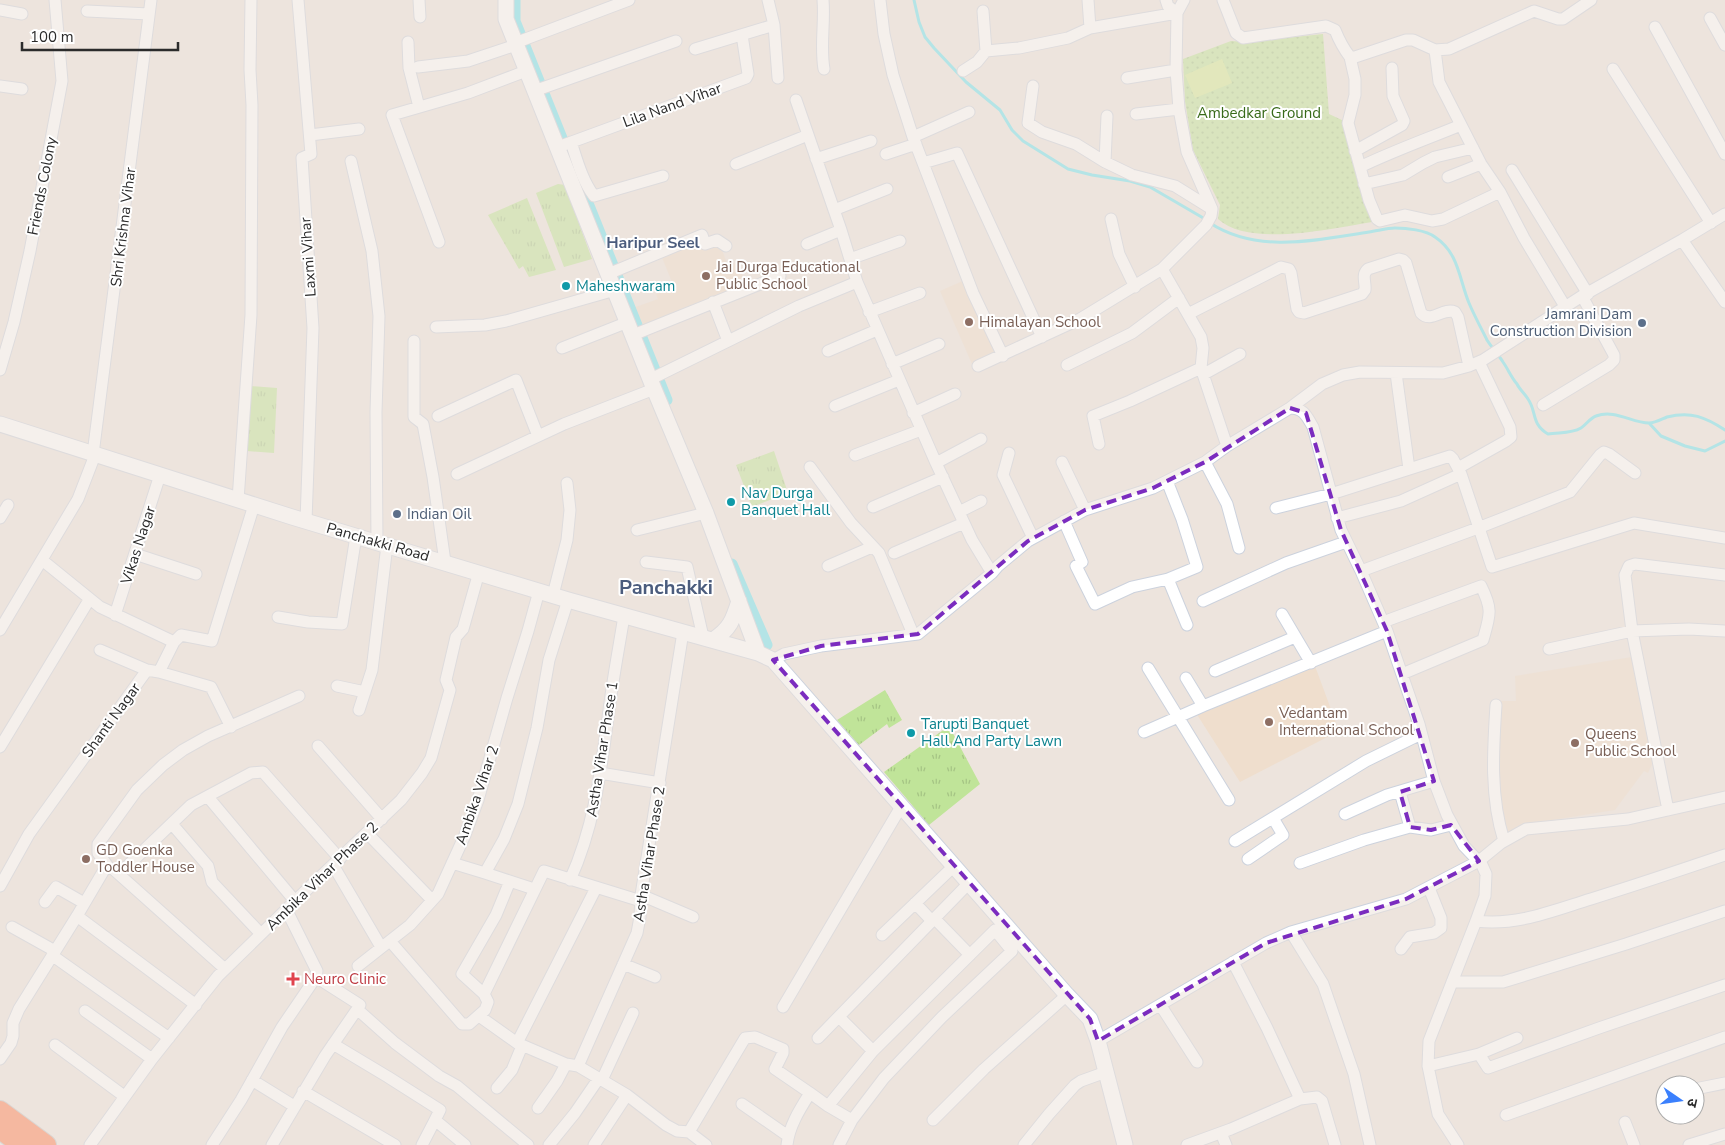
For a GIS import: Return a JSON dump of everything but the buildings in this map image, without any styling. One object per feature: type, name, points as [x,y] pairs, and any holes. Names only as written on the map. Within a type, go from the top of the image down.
[{"type":"highway","points":[[0,1110],[46,1145]]},
{"type":"highway","points":[[0,1129],[22,1145]]},
{"type":"main road","points":[[506,0],[506,20],[519,42],[526,71],[540,89],[565,144],[613,272],[614,290],[635,330],[655,380],[758,653]]},
{"type":"main road","name":"Panchakki Road","points":[[0,424],[306,521],[568,600],[758,653],[773,660]]},
{"type":"main road","points":[[708,639],[723,634],[729,627],[739,601]]},
{"type":"main road","points":[[773,660],[1090,1019],[1098,1041],[1125,1145]]},
{"type":"street","name":"Friends Colony","points":[[0,370],[14,322],[30,251],[62,81],[55,0]]},
{"type":"street","name":"Shri Krishna Vihar","points":[[0,630],[78,499],[94,454],[151,0]]},
{"type":"street","points":[[238,500],[251,315],[251,0]]},
{"type":"street","name":"Laxmi Vihar","points":[[298,0],[311,154],[302,158],[313,328],[306,521]]},
{"type":"street","points":[[419,0],[420,17]]},
{"type":"street","points":[[418,67],[468,61],[629,0]]},
{"type":"street","points":[[768,0],[774,25],[778,78]]},
{"type":"street","points":[[823,0],[824,16],[821,55],[824,69]]},
{"type":"street","points":[[880,0],[884,34],[914,141],[973,293],[1003,356]]},
{"type":"street","points":[[1088,0],[1090,28]]},
{"type":"street","points":[[1166,0],[1168,6],[1177,13]]},
{"type":"street","points":[[1184,0],[1177,13],[1176,70],[1179,108],[1187,152],[1210,217]]},
{"type":"street","points":[[1223,0],[1236,33],[1243,38],[1326,26],[1335,30],[1350,57],[1356,79],[1354,104],[1348,123],[1364,184],[1377,219],[1380,221],[1405,214],[1432,221],[1443,219],[1500,192]]},
{"type":"street","points":[[1350,57],[1358,57],[1406,40],[1413,40],[1434,50],[1449,49],[1534,5],[1563,19],[1591,0]]},
{"type":"street","points":[[0,10],[22,14]]},
{"type":"street","points":[[87,11],[149,14]]},
{"type":"street","points":[[963,72],[977,62],[986,51],[983,11]]},
{"type":"street","points":[[986,51],[1018,48],[1068,38],[1090,28],[1177,13]]},
{"type":"street","points":[[1710,18],[1725,45]]},
{"type":"street","points":[[695,49],[774,25]]},
{"type":"street","points":[[1655,27],[1725,154]]},
{"type":"street","name":"Lila Nand Vihar","points":[[565,144],[746,78],[748,74],[742,35]]},
{"type":"street","points":[[540,89],[676,41]]},
{"type":"street","points":[[408,42],[409,68],[420,107]]},
{"type":"street","points":[[1434,50],[1439,82],[1481,164],[1500,192],[1524,238],[1566,308]]},
{"type":"street","points":[[1355,151],[1402,125],[1404,121],[1393,96],[1392,68]]},
{"type":"street","points":[[1613,69],[1711,222]]},
{"type":"street","points":[[1127,78],[1176,70]]},
{"type":"street","points":[[439,242],[392,115],[468,93],[526,71]]},
{"type":"street","points":[[0,86],[22,89]]},
{"type":"street","points":[[1034,86],[1028,123],[1042,132],[1076,144],[1105,162],[1132,175],[1174,186],[1210,217]]},
{"type":"street","points":[[796,100],[857,282],[936,463],[962,518],[992,573]]},
{"type":"street","points":[[1136,114],[1179,108]]},
{"type":"street","points":[[886,154],[969,112]]},
{"type":"street","points":[[1105,162],[1107,116]]},
{"type":"street","points":[[1360,167],[1461,125]]},
{"type":"street","points":[[310,135],[358,130]]},
{"type":"street","points":[[736,164],[808,135]]},
{"type":"street","points":[[816,159],[871,141]]},
{"type":"street","points":[[565,144],[594,196],[664,176]]},
{"type":"street","points":[[1364,184],[1404,175],[1423,162],[1435,157],[1473,148]]},
{"type":"street","points":[[923,163],[957,153],[1042,337]]},
{"type":"street","points":[[351,161],[372,251],[379,316],[376,412],[382,543],[372,670],[359,710]]},
{"type":"street","points":[[1448,177],[1481,164]]},
{"type":"street","points":[[1512,170],[1585,295],[1614,355],[1614,360],[1543,405]]},
{"type":"street","points":[[834,210],[887,189]]},
{"type":"street","points":[[773,660],[784,654],[821,646],[918,634],[1033,538],[1085,510],[1153,488],[1205,462],[1227,446],[1290,408],[1322,384],[1343,375],[1360,372],[1444,373],[1477,363],[1585,295],[1725,214]]},
{"type":"street","points":[[978,366],[1080,319],[1135,287],[1162,269],[1210,217]]},
{"type":"street","points":[[1111,219],[1119,254],[1135,287]]},
{"type":"street","points":[[807,244],[841,230]]},
{"type":"street","points":[[613,272],[702,235],[705,244],[717,240],[726,246]]},
{"type":"street","points":[[1682,240],[1725,302]]},
{"type":"street","points":[[850,259],[900,241]]},
{"type":"street","points":[[1188,314],[1280,267],[1288,269],[1291,273],[1297,309],[1299,312],[1304,313],[1362,294],[1365,290],[1363,276],[1368,269],[1398,259],[1406,263],[1421,313],[1424,316],[1428,318],[1451,310],[1455,312],[1477,363],[1510,428],[1511,437],[1459,471],[1401,501],[1337,518]]},
{"type":"street","points":[[1162,269],[1202,342],[1203,371],[1227,446]]},
{"type":"street","points":[[562,348],[635,330],[780,276]]},
{"type":"street","points":[[457,474],[655,380],[799,306],[857,282]]},
{"type":"street","points":[[436,327],[485,325],[506,321],[614,290]]},
{"type":"street","points":[[870,312],[920,293]]},
{"type":"street","points":[[1067,365],[1132,333],[1179,298]]},
{"type":"street","points":[[713,302],[728,341]]},
{"type":"street","points":[[828,351],[877,330]]},
{"type":"street","points":[[414,341],[414,417],[423,424],[433,477],[445,562]]},
{"type":"street","points":[[892,364],[939,344]]},
{"type":"street","points":[[1099,444],[1093,416],[1240,354]]},
{"type":"street","points":[[1396,373],[1409,469]]},
{"type":"street","points":[[438,416],[516,380],[538,436]]},
{"type":"street","points":[[836,406],[899,380]]},
{"type":"street","points":[[913,413],[955,394]]},
{"type":"street","points":[[1290,408],[1297,408],[1306,413],[1313,428],[1337,518],[1385,627],[1402,674],[1434,781],[1452,824],[1464,846],[1479,862],[1486,874],[1484,896],[1476,921],[1429,1041],[1428,1066],[1438,1114],[1458,1145]]},
{"type":"street","points":[[855,455],[922,430]]},
{"type":"street","points":[[936,463],[981,440]]},
{"type":"street","points":[[1361,571],[1570,492],[1604,452],[1635,473]]},
{"type":"street","points":[[1009,453],[1004,475],[1033,538]]},
{"type":"street","points":[[1276,508],[1331,494],[1450,456],[1459,471],[1492,567],[1634,523],[1725,538]]},
{"type":"street","points":[[1062,462],[1085,510]]},
{"type":"street","points":[[1205,462],[1227,504],[1239,548]]},
{"type":"street","points":[[810,467],[851,523],[879,553],[913,634]]},
{"type":"street","name":"Vikas Nagar","points":[[115,615],[160,475]]},
{"type":"street","points":[[873,506],[943,477]]},
{"type":"street","points":[[1064,521],[1082,562],[1076,566],[1095,604],[1132,588],[1168,579],[1197,567],[1182,519],[1167,481]]},
{"type":"street","name":"Ambika Vihar 2","points":[[358,966],[410,925],[438,894],[452,863],[478,800],[528,631],[546,593],[567,540],[570,510],[567,483]]},
{"type":"street","points":[[894,554],[962,518],[981,501]]},
{"type":"street","points":[[0,518],[8,505]]},
{"type":"street","points":[[159,672],[174,642],[181,635],[212,641],[254,505]]},
{"type":"street","points":[[637,530],[706,512]]},
{"type":"street","points":[[278,617],[308,622],[342,624],[356,536]]},
{"type":"street","points":[[1203,600],[1286,563],[1346,542]]},
{"type":"street","points":[[828,566],[872,547]]},
{"type":"street","points":[[135,554],[196,574]]},
{"type":"street","points":[[42,560],[89,600],[115,615],[174,642]]},
{"type":"street","points":[[646,562],[687,567],[708,639]]},
{"type":"street","points":[[1668,810],[1632,632],[1625,575],[1629,566],[1635,564],[1725,575]]},
{"type":"street","name":"Ambika Vihar Phase 2","points":[[90,1145],[152,1059],[225,969],[402,800],[422,773],[431,758],[450,690],[446,680],[456,637],[463,629],[479,572]]},
{"type":"street","points":[[1168,579],[1187,625]]},
{"type":"street","points":[[1144,732],[1311,663],[1385,627],[1481,586],[1489,603],[1490,615],[1483,640],[1402,674]]},
{"type":"street","points":[[0,747],[89,600]]},
{"type":"street","points":[[485,872],[504,839],[518,804],[537,728],[550,660],[568,600]]},
{"type":"street","points":[[1282,614],[1311,663]]},
{"type":"street","name":"Astha Vihar Phase 1","points":[[570,880],[581,855],[590,826],[624,616]]},
{"type":"street","points":[[1549,649],[1632,632],[1689,629],[1725,631]]},
{"type":"street","name":"Astha Vihar Phase 2","points":[[578,1066],[637,934],[683,632]]},
{"type":"street","points":[[1215,670],[1295,638]]},
{"type":"street","points":[[100,650],[147,670]]},
{"type":"street","points":[[1148,668],[1230,800]]},
{"type":"street","name":"Shanti Nagar","points":[[0,886],[29,834],[147,670],[211,687],[231,727]]},
{"type":"street","points":[[1186,678],[1204,706]]},
{"type":"street","points":[[337,686],[365,692]]},
{"type":"street","points":[[225,969],[119,874],[106,865],[98,852],[98,844],[137,790],[163,765],[183,750],[208,736],[299,696]]},
{"type":"street","points":[[1496,705],[1493,766],[1495,804],[1504,841]]},
{"type":"street","points":[[1235,841],[1366,761],[1421,734]]},
{"type":"street","points":[[318,746],[382,819]]},
{"type":"street","points":[[119,874],[191,805],[251,774],[264,772],[337,862],[385,944],[462,1024],[469,1024],[479,1016],[485,1010],[488,1002],[484,994],[462,974],[496,915],[510,881]]},
{"type":"street","points":[[600,773],[660,783]]},
{"type":"street","points":[[1345,814],[1400,792],[1434,781]]},
{"type":"street","points":[[1400,792],[1410,827]]},
{"type":"street","points":[[208,797],[291,905],[317,971],[316,977],[282,1027],[212,1145]]},
{"type":"street","points":[[1098,1041],[1161,1006],[1266,943],[1291,932],[1406,899],[1479,862],[1504,841],[1526,829],[1628,819],[1725,797]]},
{"type":"street","points":[[783,1006],[902,805]]},
{"type":"street","points":[[1248,859],[1283,835],[1272,818]]},
{"type":"street","points":[[172,824],[208,866],[212,882],[261,934]]},
{"type":"street","points":[[1300,864],[1364,840],[1410,827],[1431,830],[1452,824]]},
{"type":"street","points":[[367,833],[432,900]]},
{"type":"street","points":[[1476,921],[1491,923],[1523,920],[1648,882],[1725,855]]},
{"type":"street","points":[[452,863],[534,889]]},
{"type":"street","points":[[0,1059],[14,1036],[13,1023],[19,1009],[77,916],[106,865]]},
{"type":"street","points":[[882,935],[954,866]]},
{"type":"street","points":[[484,994],[544,871],[596,888],[641,898],[693,916]]},
{"type":"street","points":[[818,1038],[970,883]]},
{"type":"street","points":[[45,902],[56,887],[84,903]]},
{"type":"street","points":[[497,1088],[512,1070],[519,1044],[596,888]]},
{"type":"street","points":[[1401,949],[1410,937],[1434,933],[1441,928],[1441,918],[1429,888]]},
{"type":"street","points":[[915,903],[970,955]]},
{"type":"street","points":[[1452,982],[1503,982],[1725,911]]},
{"type":"street","points":[[77,916],[196,1005]]},
{"type":"street","points":[[12,927],[54,954],[169,1038]]},
{"type":"street","points":[[828,1106],[873,1051],[995,930],[1012,951],[942,1017],[884,1078],[852,1120],[840,1145]]},
{"type":"street","points":[[1291,932],[1323,984],[1354,1074],[1370,1145]]},
{"type":"street","points":[[1232,962],[1267,1028],[1300,1099]]},
{"type":"street","points":[[624,964],[655,977]]},
{"type":"street","points":[[272,1145],[294,1106],[360,1005],[316,977]]},
{"type":"street","points":[[1479,1054],[1488,1068],[1725,985]]},
{"type":"street","points":[[933,1120],[984,1068],[1067,995]]},
{"type":"street","points":[[1161,1006],[1198,1062]]},
{"type":"street","points":[[356,1010],[395,1043],[439,1076],[456,1086],[528,1145]]},
{"type":"street","points":[[85,1011],[152,1059]]},
{"type":"street","points":[[548,1145],[575,1114],[601,1079],[633,1013]]},
{"type":"street","points":[[479,1016],[519,1044],[566,1064],[578,1066],[601,1079],[627,1095],[666,1125],[677,1131],[689,1132],[706,1145]]},
{"type":"street","points":[[838,1017],[873,1051]]},
{"type":"street","points":[[689,1132],[745,1038],[755,1037],[783,1049],[784,1053],[775,1068],[828,1106],[852,1120]]},
{"type":"street","points":[[1506,1115],[1725,1037]]},
{"type":"street","points":[[1428,1066],[1479,1054],[1517,1038]]},
{"type":"street","points":[[333,1044],[440,1110],[422,1145]]},
{"type":"street","points":[[56,1045],[124,1096]]},
{"type":"street","points":[[538,1108],[557,1081],[566,1064]]},
{"type":"street","points":[[1024,1145],[1049,1114],[1081,1081],[1106,1072]]},
{"type":"street","points":[[252,1080],[294,1106]]},
{"type":"street","points":[[1705,1087],[1725,1083]]},
{"type":"street","points":[[303,1092],[395,1145]]},
{"type":"street","points":[[742,1104],[788,1141],[796,1116],[810,1093]]},
{"type":"street","points":[[594,1145],[627,1095]]},
{"type":"street","points":[[1187,1145],[1221,1133],[1300,1099],[1317,1097],[1322,1101],[1335,1145]]},
{"type":"street","points":[[435,1120],[465,1145]]},
{"type":"street","points":[[1625,1122],[1634,1145]]},
{"type":"street","points":[[1221,1133],[1226,1145]]},
{"type":"street","points":[[1690,1145],[1725,1134]]},
{"type":"highlighted area","points":[[1290,408],[1306,413],[1341,530],[1387,631],[1434,781],[1400,792],[1410,827],[1431,830],[1451,825],[1479,861],[1406,899],[1266,943],[1098,1041],[1090,1019],[773,660],[821,646],[918,634],[1028,541],[1085,510],[1153,488],[1205,462]]},
{"type":"shaded area","name":"Jai Durga Educational Public School","points":[[701,238],[719,242],[728,266],[737,263],[747,285],[640,330],[633,308],[658,299],[656,294],[674,287],[661,255]]},
{"type":"shaded area","name":"Himalayan School","points":[[965,280],[998,353],[972,364],[940,291]]},
{"type":"shaded area","name":"Queens Public School","points":[[1632,657],[1654,760],[1648,773],[1644,771],[1615,810],[1527,824],[1506,834],[1499,801],[1500,701],[1516,701],[1515,676]]},
{"type":"shaded area","name":"Vedantam International School","points":[[1315,666],[1339,731],[1240,782],[1196,713]]},
{"type":"green space","name":"Ambedkar Ground","points":[[1323,34],[1329,114],[1344,121],[1351,158],[1372,222],[1292,234],[1250,233],[1232,228],[1218,219],[1220,205],[1193,150],[1185,101],[1183,59],[1231,41],[1246,42]]},
{"type":"green space","points":[[1222,59],[1232,83],[1195,98],[1185,75]]},
{"type":"green space","points":[[558,184],[565,185],[592,259],[564,267],[536,193]]},
{"type":"green space","points":[[527,198],[556,270],[529,277],[523,266],[519,269],[488,215]]},
{"type":"green space","points":[[251,386],[277,388],[274,453],[247,451]]},
{"type":"green space","points":[[774,451],[788,493],[752,507],[736,465]]},
{"type":"green space","points":[[885,690],[902,720],[889,728],[887,724],[859,745],[837,720]]},
{"type":"green space","points":[[949,726],[980,784],[929,825],[884,772]]},
{"type":"waterway","points":[[515,0],[515,21],[667,400]]},
{"type":"waterway","points":[[914,0],[925,37],[966,82],[1000,110],[1012,130],[1023,141],[1068,169],[1130,181],[1150,187],[1205,219]]},
{"type":"waterway","points":[[1210,223],[1228,233],[1247,239],[1267,242],[1308,241],[1392,228],[1410,229],[1426,233],[1443,243],[1454,259],[1469,303],[1487,340],[1528,399],[1539,426],[1548,434],[1577,430],[1594,417],[1603,414],[1617,415],[1649,423],[1676,415],[1691,415],[1698,416],[1725,430]]},
{"type":"waterway","points":[[1649,423],[1661,436],[1685,446],[1705,451],[1725,441]]},
{"type":"waterway","points":[[732,564],[767,645]]},
{"type":"place","name":"Jai Durga Educational Public School","points":[[706,276]]},
{"type":"place","name":"Maheshwaram","points":[[566,286]]},
{"type":"place","name":"Himalayan School","points":[[969,322]]},
{"type":"place","name":"Jamrani Dam Construction Division","points":[[1642,323]]},
{"type":"place","name":"Nav Durga Banquet Hall","points":[[731,502]]},
{"type":"place","name":"Indian Oil","points":[[397,514]]},
{"type":"place","name":"Vedantam International School","points":[[1269,722]]},
{"type":"place","name":"Tarupti Banquet Hall And Party Lawn","points":[[911,733]]},
{"type":"place","name":"Queens Public School","points":[[1575,743]]},
{"type":"place","name":"GD Goenka Toddler House","points":[[86,859]]},
{"type":"place","name":"Neuro Clinic","points":[[293,979]]},
{"type":"district","name":"Haripur Seel","points":[[653,243]]},
{"type":"district","name":"Panchakki","points":[[666,587]]}]
